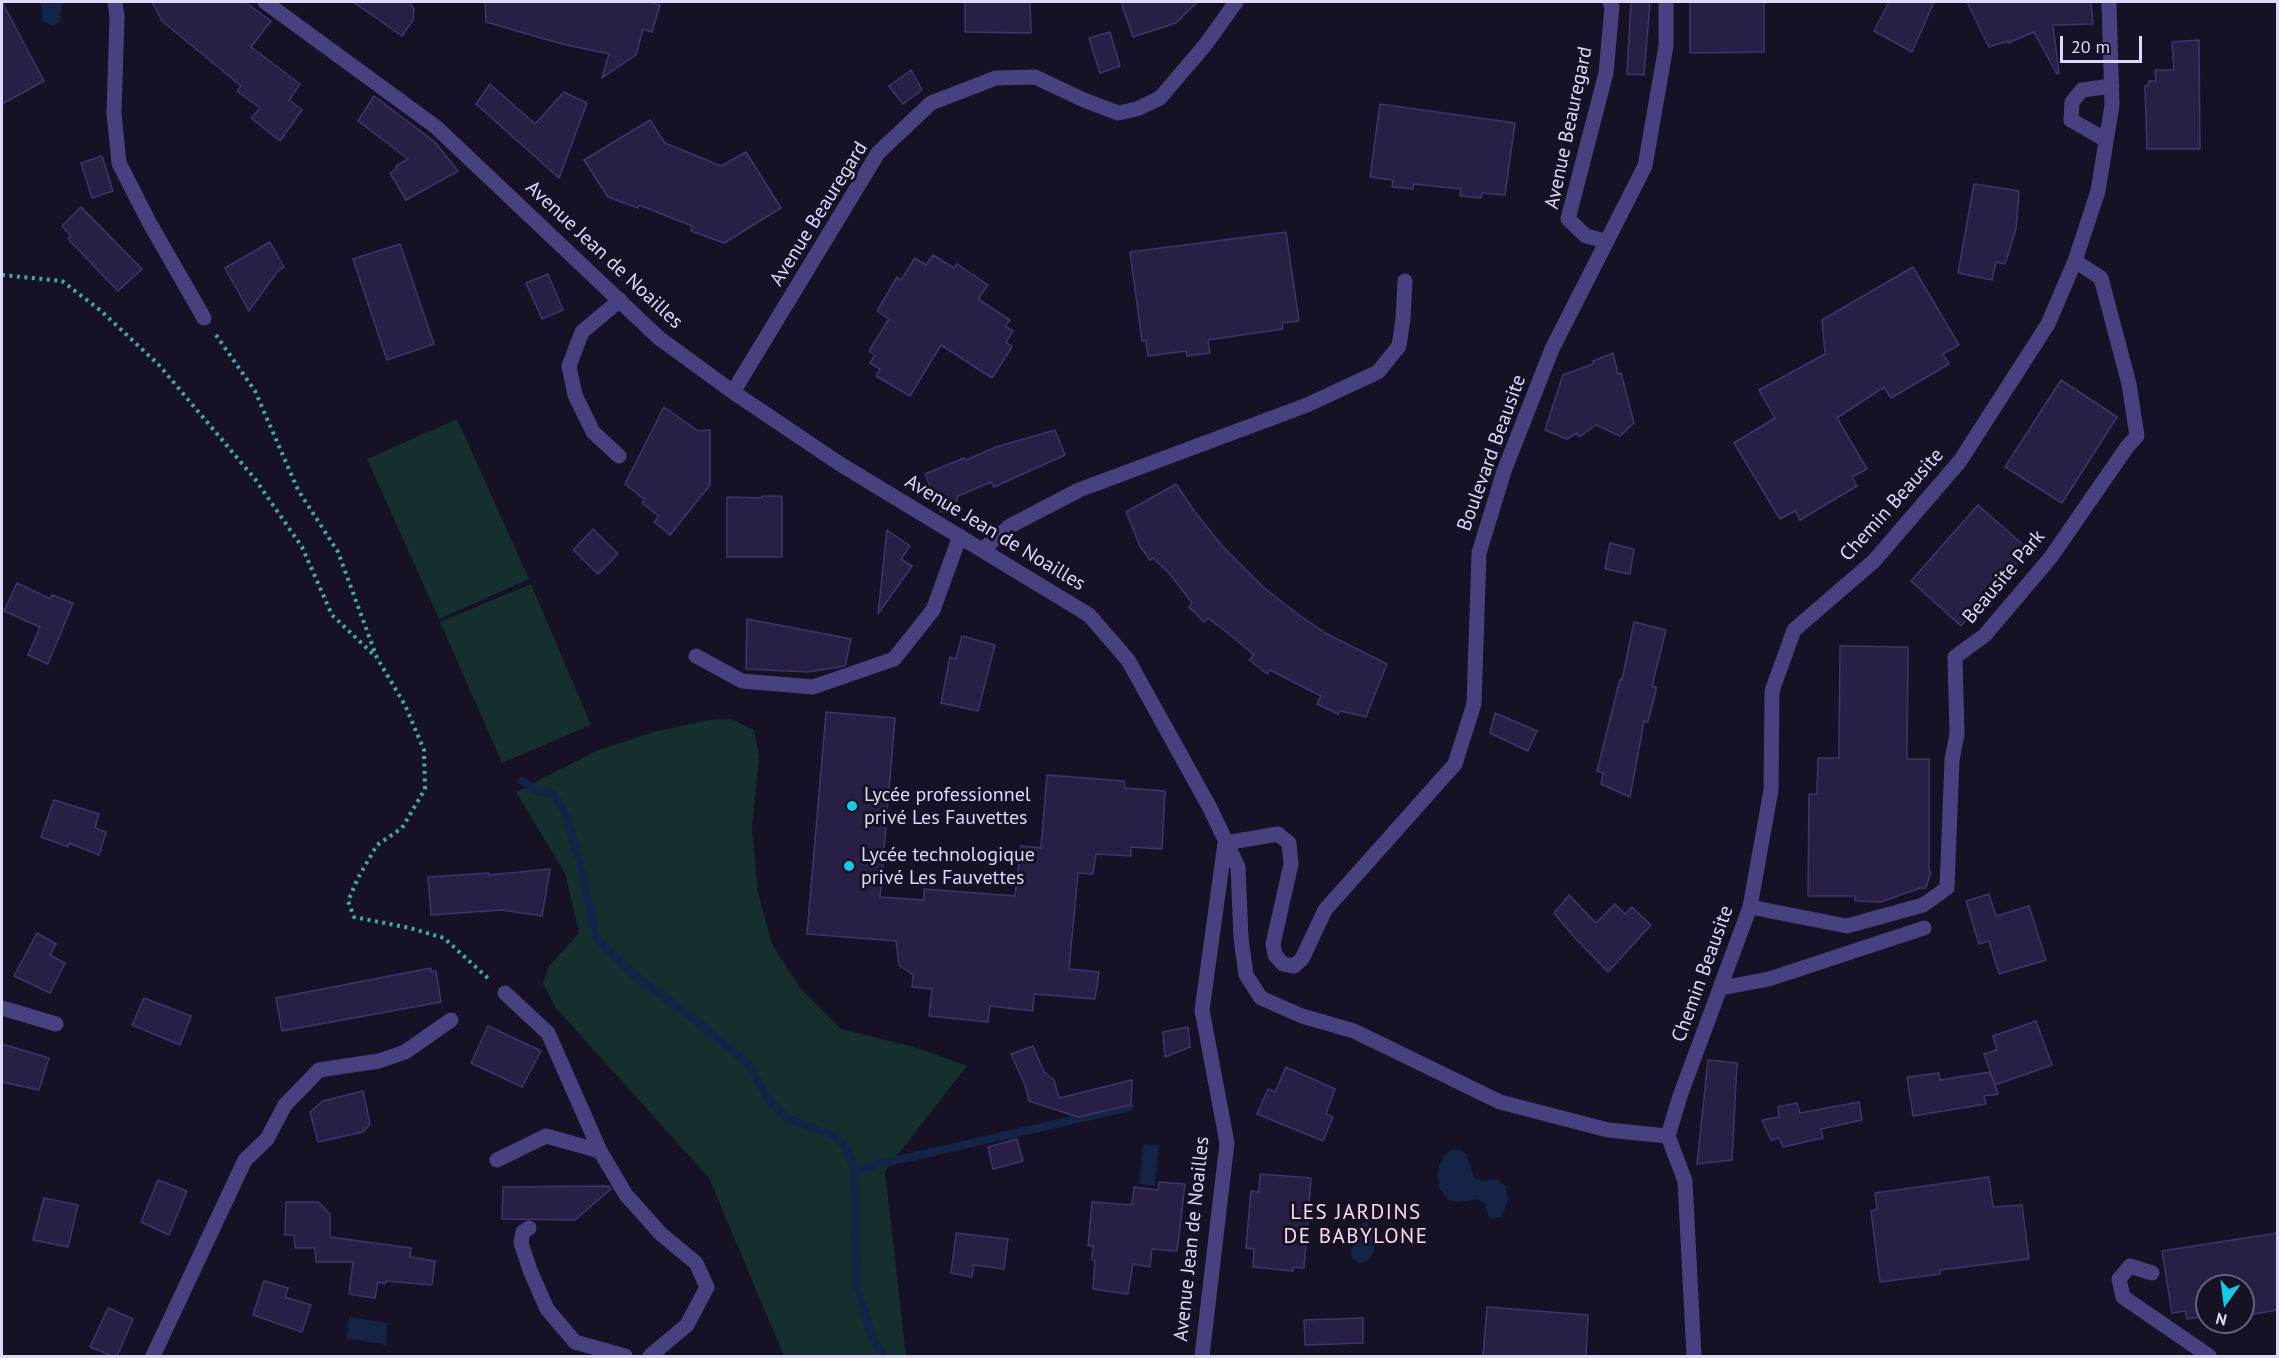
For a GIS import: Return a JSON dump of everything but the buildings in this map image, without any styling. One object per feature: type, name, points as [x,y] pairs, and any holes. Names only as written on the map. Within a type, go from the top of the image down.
[{"type":"street","points":[[115,2],[117,16],[114,113],[119,163],[159,240],[204,318]]},
{"type":"street","name":"Avenue Jean de Noailles","points":[[265,2],[436,126],[659,338],[733,392],[840,464],[1089,615],[1128,660],[1210,808],[1226,843],[1202,1010],[1227,1143],[1202,1356]]},
{"type":"street","name":"Avenue Beauregard","points":[[733,392],[804,279],[878,153],[931,103],[996,78],[1035,76],[1084,100],[1118,113],[1137,110],[1160,98],[1206,45],[1236,2]]},
{"type":"street","name":"Avenue Beauregard","points":[[1606,241],[1586,236],[1568,219],[1606,74],[1612,7],[1610,2]]},
{"type":"street","name":"Boulevard Beausite","points":[[1226,843],[1278,834],[1289,843],[1292,864],[1273,944],[1275,955],[1283,964],[1294,966],[1302,960],[1325,910],[1455,764],[1474,704],[1479,553],[1504,471],[1552,349],[1646,166],[1666,46],[1666,2]]},
{"type":"street","name":"Chemin Beausite","points":[[1668,1136],[1680,1096],[1750,907],[1771,790],[1772,691],[1794,630],[1874,561],[1960,461],[2048,324],[2075,261],[2098,190],[2112,105],[2109,2]]},
{"type":"street","points":[[2106,140],[2071,120],[2072,102],[2082,90],[2112,86]]},
{"type":"street","name":"Beausite Park","points":[[1750,907],[1847,926],[1923,905],[1947,888],[1952,760],[1957,734],[1955,657],[1985,635],[2051,557],[2137,436],[2129,384],[2101,278],[2075,261]]},
{"type":"street","points":[[982,550],[1010,526],[1079,490],[1307,405],[1378,372],[1399,346],[1405,281]]},
{"type":"street","points":[[619,456],[592,432],[574,395],[569,366],[582,332],[620,300]]},
{"type":"street","points":[[696,656],[742,681],[813,687],[894,659],[933,610],[960,536]]},
{"type":"street","points":[[1226,843],[1238,867],[1241,938],[1246,975],[1261,999],[1302,1016],[1354,1031],[1500,1102],[1608,1130],[1668,1136],[1685,1182],[1694,1356]]},
{"type":"street","points":[[1721,988],[1769,979],[1924,928]]},
{"type":"street","points":[[505,993],[548,1033],[600,1151],[626,1195],[661,1234],[696,1263],[708,1287],[687,1325],[650,1356]]},
{"type":"street","points":[[2,1008],[56,1024]]},
{"type":"street","points":[[153,1356],[245,1160],[267,1139],[285,1105],[319,1070],[379,1061],[405,1052],[451,1020]]},
{"type":"street","points":[[497,1160],[546,1136],[600,1151]]},
{"type":"street","points":[[529,1228],[524,1232],[521,1243],[547,1309],[575,1342],[625,1356]]},
{"type":"street","points":[[2152,1273],[2130,1266],[2119,1279],[2123,1297],[2209,1356]]},
{"type":"path","points":[[2,275],[62,281],[100,310],[159,365],[255,479],[302,547],[332,615],[377,658]]},
{"type":"path","points":[[204,318],[255,391],[298,490],[338,552],[377,658],[405,705],[424,750],[425,789],[402,828],[377,845],[358,878],[348,901],[354,917],[410,928],[444,938],[505,993]]},
{"type":"green space","points":[[457,419],[529,579],[439,619],[367,459]]},
{"type":"green space","points":[[531,584],[591,725],[502,763],[440,622]]},
{"type":"green space","points":[[731,719],[754,730],[759,756],[752,828],[758,893],[772,944],[800,988],[841,1029],[914,1047],[967,1066],[885,1171],[906,1356],[784,1356],[709,1178],[556,1008],[543,984],[549,966],[579,933],[565,873],[516,792],[598,750],[654,732],[708,720]]},
{"type":"water","points":[[41,2],[62,2],[60,22],[53,26],[42,21]]},
{"type":"water","points":[[1143,1144],[1159,1145],[1155,1186],[1139,1184]]},
{"type":"water","points":[[1459,1149],[1466,1154],[1474,1178],[1484,1181],[1497,1179],[1506,1186],[1508,1201],[1501,1217],[1492,1219],[1488,1216],[1486,1205],[1478,1199],[1456,1202],[1449,1200],[1440,1190],[1439,1166],[1444,1156],[1451,1150]]},
{"type":"water","points":[[1367,1222],[1375,1239],[1374,1252],[1366,1262],[1359,1263],[1352,1258],[1351,1250],[1357,1239],[1357,1229]]},
{"type":"water","points":[[349,1317],[387,1323],[386,1345],[347,1338]]},
{"type":"waterway","points":[[522,781],[534,790],[554,794],[566,815],[597,940],[632,973],[703,1026],[748,1064],[769,1100],[788,1119],[834,1136],[848,1150],[854,1170],[857,1286],[871,1335],[883,1356]]},
{"type":"waterway","points":[[854,1170],[1130,1107]]},
{"type":"place","name":"Lycée professionnel privé Les Fauvettes","points":[[852,806]]},
{"type":"place","name":"Lycée technologique privé Les Fauvettes","points":[[849,866]]},
{"type":"district","name":"LES JARDINS DE BABYLONE","points":[[1356,1225]]}]
